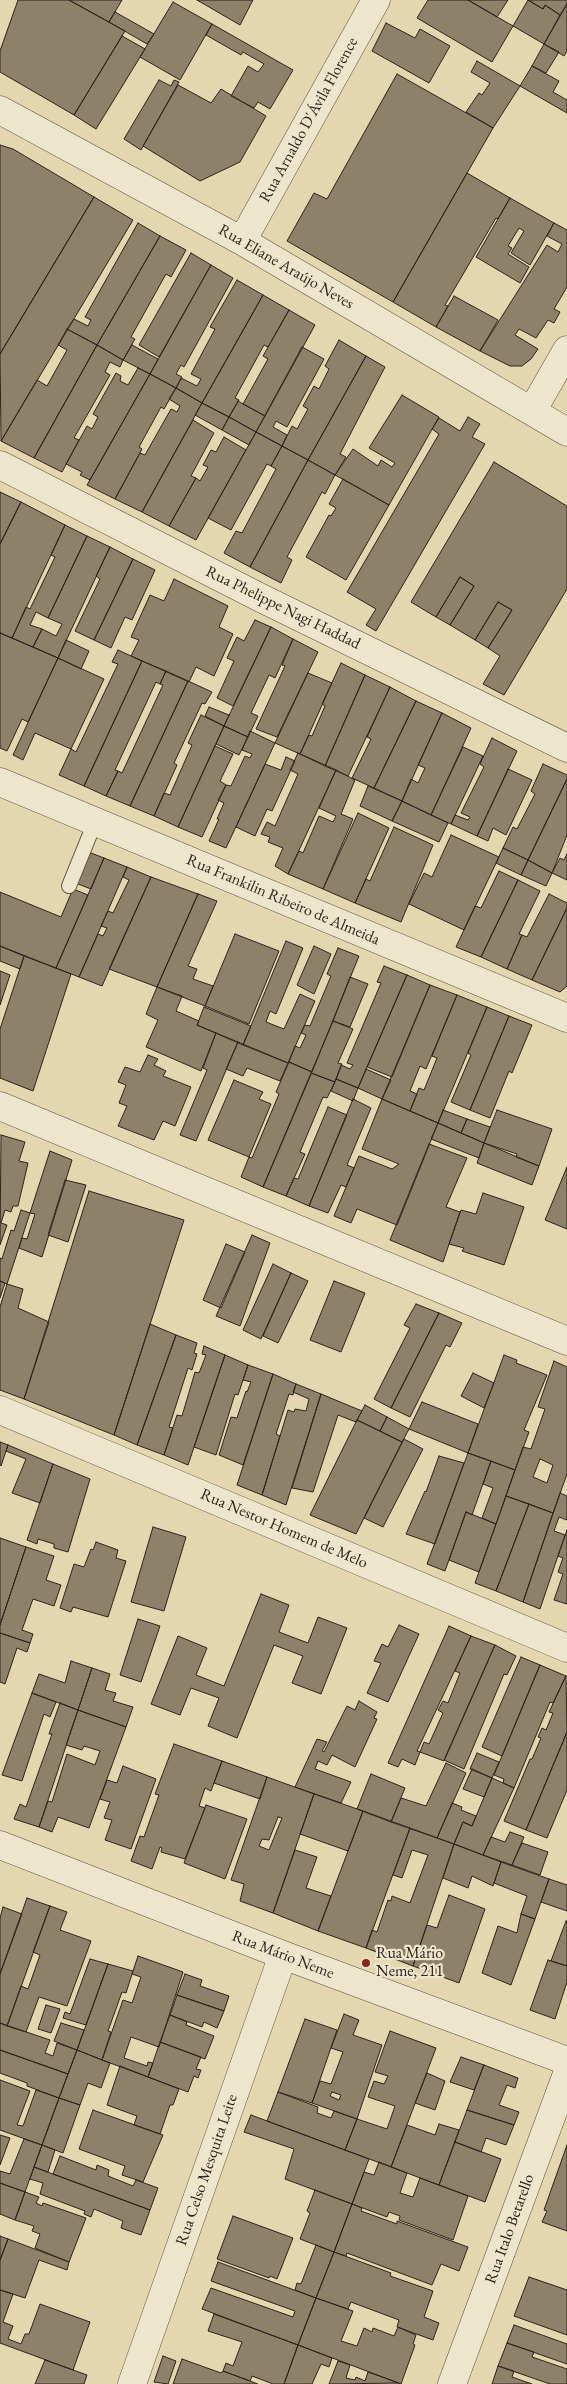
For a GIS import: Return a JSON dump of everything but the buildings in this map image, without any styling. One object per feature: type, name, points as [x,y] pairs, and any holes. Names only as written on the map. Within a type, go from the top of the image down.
[{"type":"street","name":"Rua Arnaldo D'Ávila Florence","points":[[242,241],[376,0]]},
{"type":"street","name":"Rua Eliane Araújo Neves","points":[[0,110],[242,241],[567,432]]},
{"type":"street","points":[[532,411],[567,350]]},
{"type":"street","name":"Rua Phelippe Nagi Haddad","points":[[0,465],[262,598],[567,748]]},
{"type":"street","name":"Rua Frankilin Ribeiro de Almeida","points":[[0,782],[567,1018]]},
{"type":"street","points":[[0,1106],[567,1341]]},
{"type":"street","name":"Rua Nestor Homem de Melo","points":[[0,1410],[567,1648]]},
{"type":"street","name":"Rua Mário Neme","points":[[0,1845],[283,1955],[567,2061]]},
{"type":"street","name":"Rua Celso Mesquita Leite","points":[[132,2384],[283,1955]]},
{"type":"street","name":"Rua Italo Betarello","points":[[452,2384],[567,2074]]},
{"type":"lane","points":[[69,886],[95,822]]},
{"type":"place","name":"Rua Mário Neme, 211","points":[[366,1963]]}]
